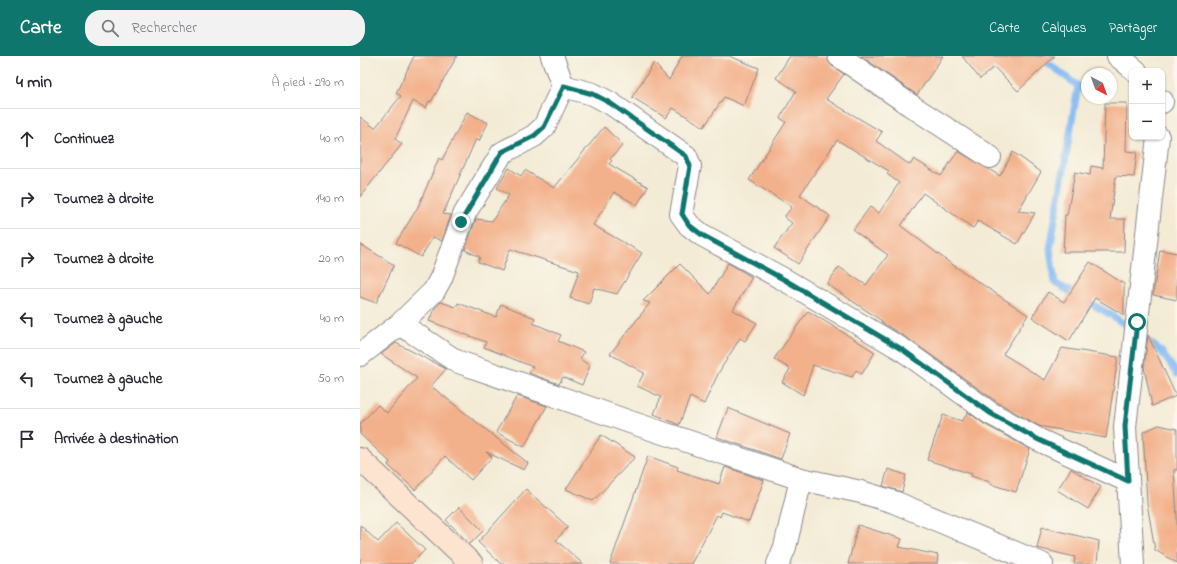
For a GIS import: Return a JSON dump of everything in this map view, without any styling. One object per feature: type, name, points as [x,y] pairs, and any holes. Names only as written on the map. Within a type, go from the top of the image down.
[{"type":"street","points":[[364,345],[400,324],[434,291],[465,213],[502,152],[534,136],[544,127],[564,86],[552,56]]},
{"type":"street","points":[[838,56],[990,157]]},
{"type":"street","points":[[1118,56],[1132,68]]},
{"type":"street","points":[[564,86],[593,94],[610,103],[686,156],[690,166],[682,214],[689,225],[702,235],[785,280],[903,350],[990,413],[1039,440],[1128,481]]},
{"type":"street","points":[[1132,564],[1125,426],[1158,140]]},
{"type":"street","points":[[400,324],[456,361],[630,422],[801,479],[861,492],[894,502],[1042,564]]},
{"type":"street","points":[[360,459],[472,564]]},
{"type":"street","points":[[778,564],[785,547],[801,479]]},
{"type":"building","points":[[414,56],[457,56],[431,102],[429,101],[426,108],[413,101],[395,139],[402,144],[360,197],[360,117],[375,128],[401,96],[396,93]]},
{"type":"building","points":[[682,56],[729,56],[759,68],[744,106],[724,97],[704,127],[673,108],[666,118],[632,97],[654,63],[669,80]]},
{"type":"building","points":[[790,56],[827,56],[832,66],[844,74],[826,99],[882,132],[876,141],[910,165],[914,159],[941,176],[958,151],[1000,176],[1013,152],[1041,172],[1018,211],[1035,213],[1017,244],[978,221],[973,228],[923,193],[901,226],[950,263],[1028,315],[1003,354],[1045,380],[1062,348],[1118,357],[1106,438],[1039,426],[997,402],[910,340],[881,322],[882,321],[827,284],[839,267],[866,285],[888,255],[853,230],[870,207],[879,213],[899,183],[887,174],[889,171],[837,140],[800,195],[830,216],[798,264],[774,248],[792,223],[784,217],[792,207],[749,180],[786,122],[780,118],[796,91],[776,78]]},
{"type":"building","points":[[861,56],[943,56],[917,95]]},
{"type":"building","points":[[962,56],[1055,56],[1018,91],[994,67],[980,79]]},
{"type":"building","points":[[1127,103],[1126,151],[1137,152],[1134,177],[1116,176],[1110,219],[1125,219],[1124,252],[1063,252],[1065,215],[1067,215],[1075,172],[1090,175],[1091,166],[1103,168],[1105,104]]},
{"type":"building","points":[[467,112],[488,123],[479,141],[476,139],[443,214],[451,215],[442,241],[433,237],[421,257],[396,243],[418,207],[439,158],[442,160]]},
{"type":"building","points":[[604,127],[623,145],[610,159],[612,161],[609,164],[648,187],[637,205],[614,192],[593,225],[642,253],[617,294],[594,288],[589,304],[570,298],[579,271],[510,249],[502,271],[478,262],[480,257],[465,250],[476,219],[492,221],[509,195],[497,188],[509,168],[521,176],[525,170],[554,188]]},
{"type":"building","points":[[360,244],[394,265],[376,303],[360,297]]},
{"type":"building","points":[[1160,250],[1177,253],[1177,300],[1153,295]]},
{"type":"building","points":[[1090,262],[1124,284],[1124,315],[1095,298],[1069,341],[1032,317],[1048,292],[1064,302]]},
{"type":"building","points":[[728,263],[752,277],[733,310],[757,323],[745,341],[740,338],[719,372],[704,404],[690,397],[679,425],[654,414],[661,397],[637,386],[644,373],[610,354],[650,303],[643,301],[680,264],[710,294]]},
{"type":"building","points":[[441,302],[456,307],[458,303],[496,317],[501,304],[535,318],[533,323],[561,335],[558,341],[584,352],[580,359],[590,366],[582,385],[563,377],[559,384],[529,373],[533,367],[484,347],[486,342],[429,321],[434,309]]},
{"type":"building","points":[[808,311],[875,352],[862,374],[856,370],[852,377],[813,365],[803,395],[782,382],[790,369],[774,359]]},
{"type":"building","points":[[1148,335],[1176,396],[1152,406],[1144,367]]},
{"type":"building","points":[[396,343],[446,369],[431,386],[528,463],[524,470],[486,452],[492,457],[471,480],[445,456],[415,490],[388,465],[390,462],[360,434],[360,424],[378,405],[387,413],[417,378],[381,354]]},
{"type":"building","points":[[517,396],[547,406],[524,447],[496,432]]},
{"type":"building","points":[[728,408],[790,434],[781,459],[717,437]]},
{"type":"building","points":[[968,412],[984,424],[1030,449],[1016,492],[990,484],[990,482],[971,476],[972,474],[927,460],[943,415],[962,421]]},
{"type":"building","points":[[1159,425],[1177,429],[1177,470],[1174,470],[1177,517],[1177,563],[1155,550],[1147,503],[1143,432]]},
{"type":"building","points":[[601,435],[635,457],[593,501],[566,489]]},
{"type":"building","points":[[648,456],[678,467],[677,470],[719,484],[725,467],[764,480],[749,522],[722,512],[720,517],[717,515],[691,564],[610,564]]},
{"type":"building","points":[[888,469],[906,475],[902,492],[883,486]]},
{"type":"building","points":[[1071,469],[1101,487],[1088,509],[1057,490]]},
{"type":"building","points":[[526,489],[568,527],[556,540],[583,564],[501,564],[478,542]]},
{"type":"building","points":[[459,507],[483,531],[470,544],[446,520]]},
{"type":"building","points":[[396,523],[425,550],[411,564],[360,564],[360,525],[378,542]]},
{"type":"building","points":[[858,525],[902,539],[899,547],[938,555],[937,564],[848,564]]},
{"type":"building","points":[[1042,527],[1099,541],[1097,564],[1074,564],[1075,557],[1037,548]]},
{"type":"waterway","points":[[1039,56],[1078,86],[1050,249],[1055,283],[1111,315],[1133,330]]},
{"type":"waterway","points":[[1146,340],[1161,351],[1177,374]]},
{"type":"route","points":[[461,222],[502,152],[534,136],[544,127],[564,86],[593,94],[610,103],[686,156],[690,166],[682,214],[689,225],[702,235],[785,280],[903,350],[990,413],[1039,440],[1128,481],[1125,426],[1137,322]]}]
